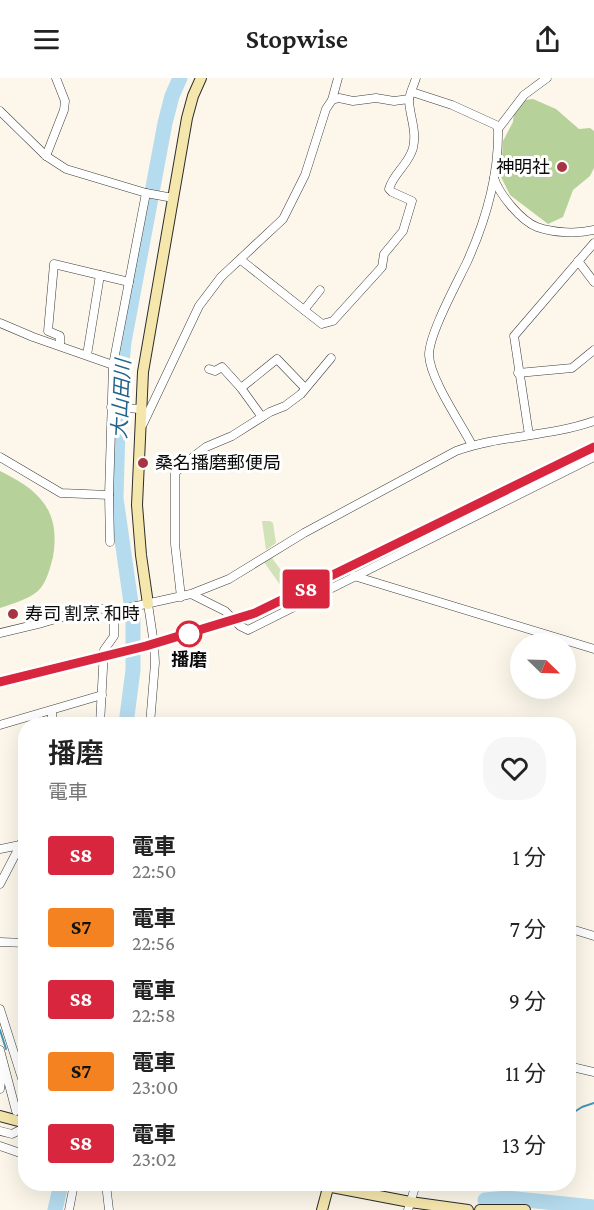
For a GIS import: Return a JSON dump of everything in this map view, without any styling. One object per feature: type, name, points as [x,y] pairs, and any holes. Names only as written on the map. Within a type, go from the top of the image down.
[{"type":"street","points":[[150,717],[155,653],[146,604],[137,505],[139,430],[137,409],[171,197],[187,118],[201,78]]},
{"type":"street","points":[[139,430],[199,306],[221,277],[283,219],[293,202],[326,109],[332,100],[338,78]]},
{"type":"street","points":[[241,260],[322,324],[333,321],[382,267],[384,254],[401,237],[406,225],[412,201],[389,189],[390,183],[407,161],[415,140],[411,95],[416,78]]},
{"type":"street","points":[[472,445],[437,381],[431,366],[430,346],[476,241],[487,210],[494,178],[498,129],[524,95],[547,78]]},
{"type":"street","points":[[46,156],[65,101],[58,79]]},
{"type":"street","points":[[332,100],[339,98],[353,102],[376,98],[394,101],[411,95],[452,105],[496,125],[498,129]]},
{"type":"street","points":[[2,117],[46,156],[66,169],[147,193],[171,197]]},
{"type":"street","points":[[494,178],[504,198],[535,227],[571,232],[594,230]]},
{"type":"street","points":[[110,542],[113,365],[147,193]]},
{"type":"street","points":[[528,435],[514,336],[594,243]]},
{"type":"street","points":[[578,261],[594,282]]},
{"type":"street","points":[[60,345],[60,336],[48,331],[54,264],[129,282]]},
{"type":"street","points":[[87,355],[100,275]]},
{"type":"street","points":[[303,310],[320,290]]},
{"type":"street","points":[[0,323],[113,365]]},
{"type":"street","points":[[518,373],[572,368],[594,350]]},
{"type":"street","points":[[181,597],[175,544],[176,473],[206,447],[232,436],[285,406],[331,358]]},
{"type":"street","points":[[241,388],[277,359],[304,388]]},
{"type":"street","points":[[209,369],[215,371],[222,367],[262,417]]},
{"type":"street","points":[[113,407],[137,409]]},
{"type":"street","points":[[0,633],[94,608],[123,609],[191,594],[229,579],[304,533],[424,467],[472,445],[559,431],[594,421]]},
{"type":"street","points":[[0,457],[61,493],[109,495]]},
{"type":"street","points":[[191,594],[225,611],[240,626],[248,630],[594,457]]},
{"type":"street","points":[[354,576],[594,649]]},
{"type":"street","points":[[100,717],[104,650],[114,636],[114,610]]},
{"type":"street","points":[[30,717],[102,695]]},
{"type":"street","points":[[52,711],[52,717]]},
{"type":"street","points":[[0,725],[18,720]]},
{"type":"street","points":[[0,849],[18,845]]},
{"type":"street","points":[[0,884],[18,849]]},
{"type":"street","points":[[576,930],[594,936]]},
{"type":"street","points":[[0,942],[18,943]]},
{"type":"street","points":[[0,1009],[18,1066]]},
{"type":"street","points":[[1,1057],[14,1053]]},
{"type":"street","points":[[0,1089],[1,1057]]},
{"type":"street","points":[[1,1057],[16,1111]]},
{"type":"street","points":[[576,1068],[594,1072]]},
{"type":"street","points":[[0,1116],[18,1125]]},
{"type":"street","points":[[0,1131],[12,1134],[18,1130]]},
{"type":"street","points":[[0,1146],[18,1152]]},
{"type":"street","points":[[69,1210],[73,1191]]},
{"type":"street","points":[[107,1191],[109,1210]]},
{"type":"street","points":[[322,1210],[327,1191]]},
{"type":"street","points":[[351,1191],[409,1206],[468,1210]]},
{"type":"street","points":[[409,1206],[414,1191]]},
{"type":"street","points":[[480,1210],[525,1210]]},
{"type":"green space","points":[[533,99],[556,109],[579,129],[590,128],[594,131],[594,168],[590,176],[573,190],[563,217],[548,224],[510,195],[501,177],[503,141],[513,122],[514,112],[524,100]]},
{"type":"green space","points":[[0,471],[26,486],[44,504],[54,526],[55,541],[51,566],[38,591],[0,608]]},
{"type":"green space","points":[[262,521],[273,523],[276,543],[266,550]]},
{"type":"green space","points":[[272,558],[292,585],[283,589],[264,562]]},
{"type":"waterway","name":"大山田川","points":[[127,717],[133,670],[133,617],[116,498],[119,394],[124,342],[165,123],[172,96],[180,78]]},
{"type":"waterway","points":[[0,1030],[6,1049]]},
{"type":"waterway","points":[[576,1111],[594,1103]]},
{"type":"waterway","name":"大山田川","points":[[55,1210],[59,1191]]},
{"type":"waterway","points":[[498,1199],[505,1191]]},
{"type":"waterway","points":[[485,1200],[507,1198],[594,1207]]},
{"type":"railway","points":[[0,682],[146,646],[255,613],[594,447]]},
{"type":"train","name":"S8","points":[[0,682],[146,646],[255,613],[594,447]]},
{"type":"place","name":"神明社","points":[[562,167]]},
{"type":"place","name":"桑名播磨郵便局","points":[[143,463]]},
{"type":"place","name":"寿司 割烹 和時","points":[[13,614]]},
{"type":"place","name":"播磨","points":[[189,634]]}]
